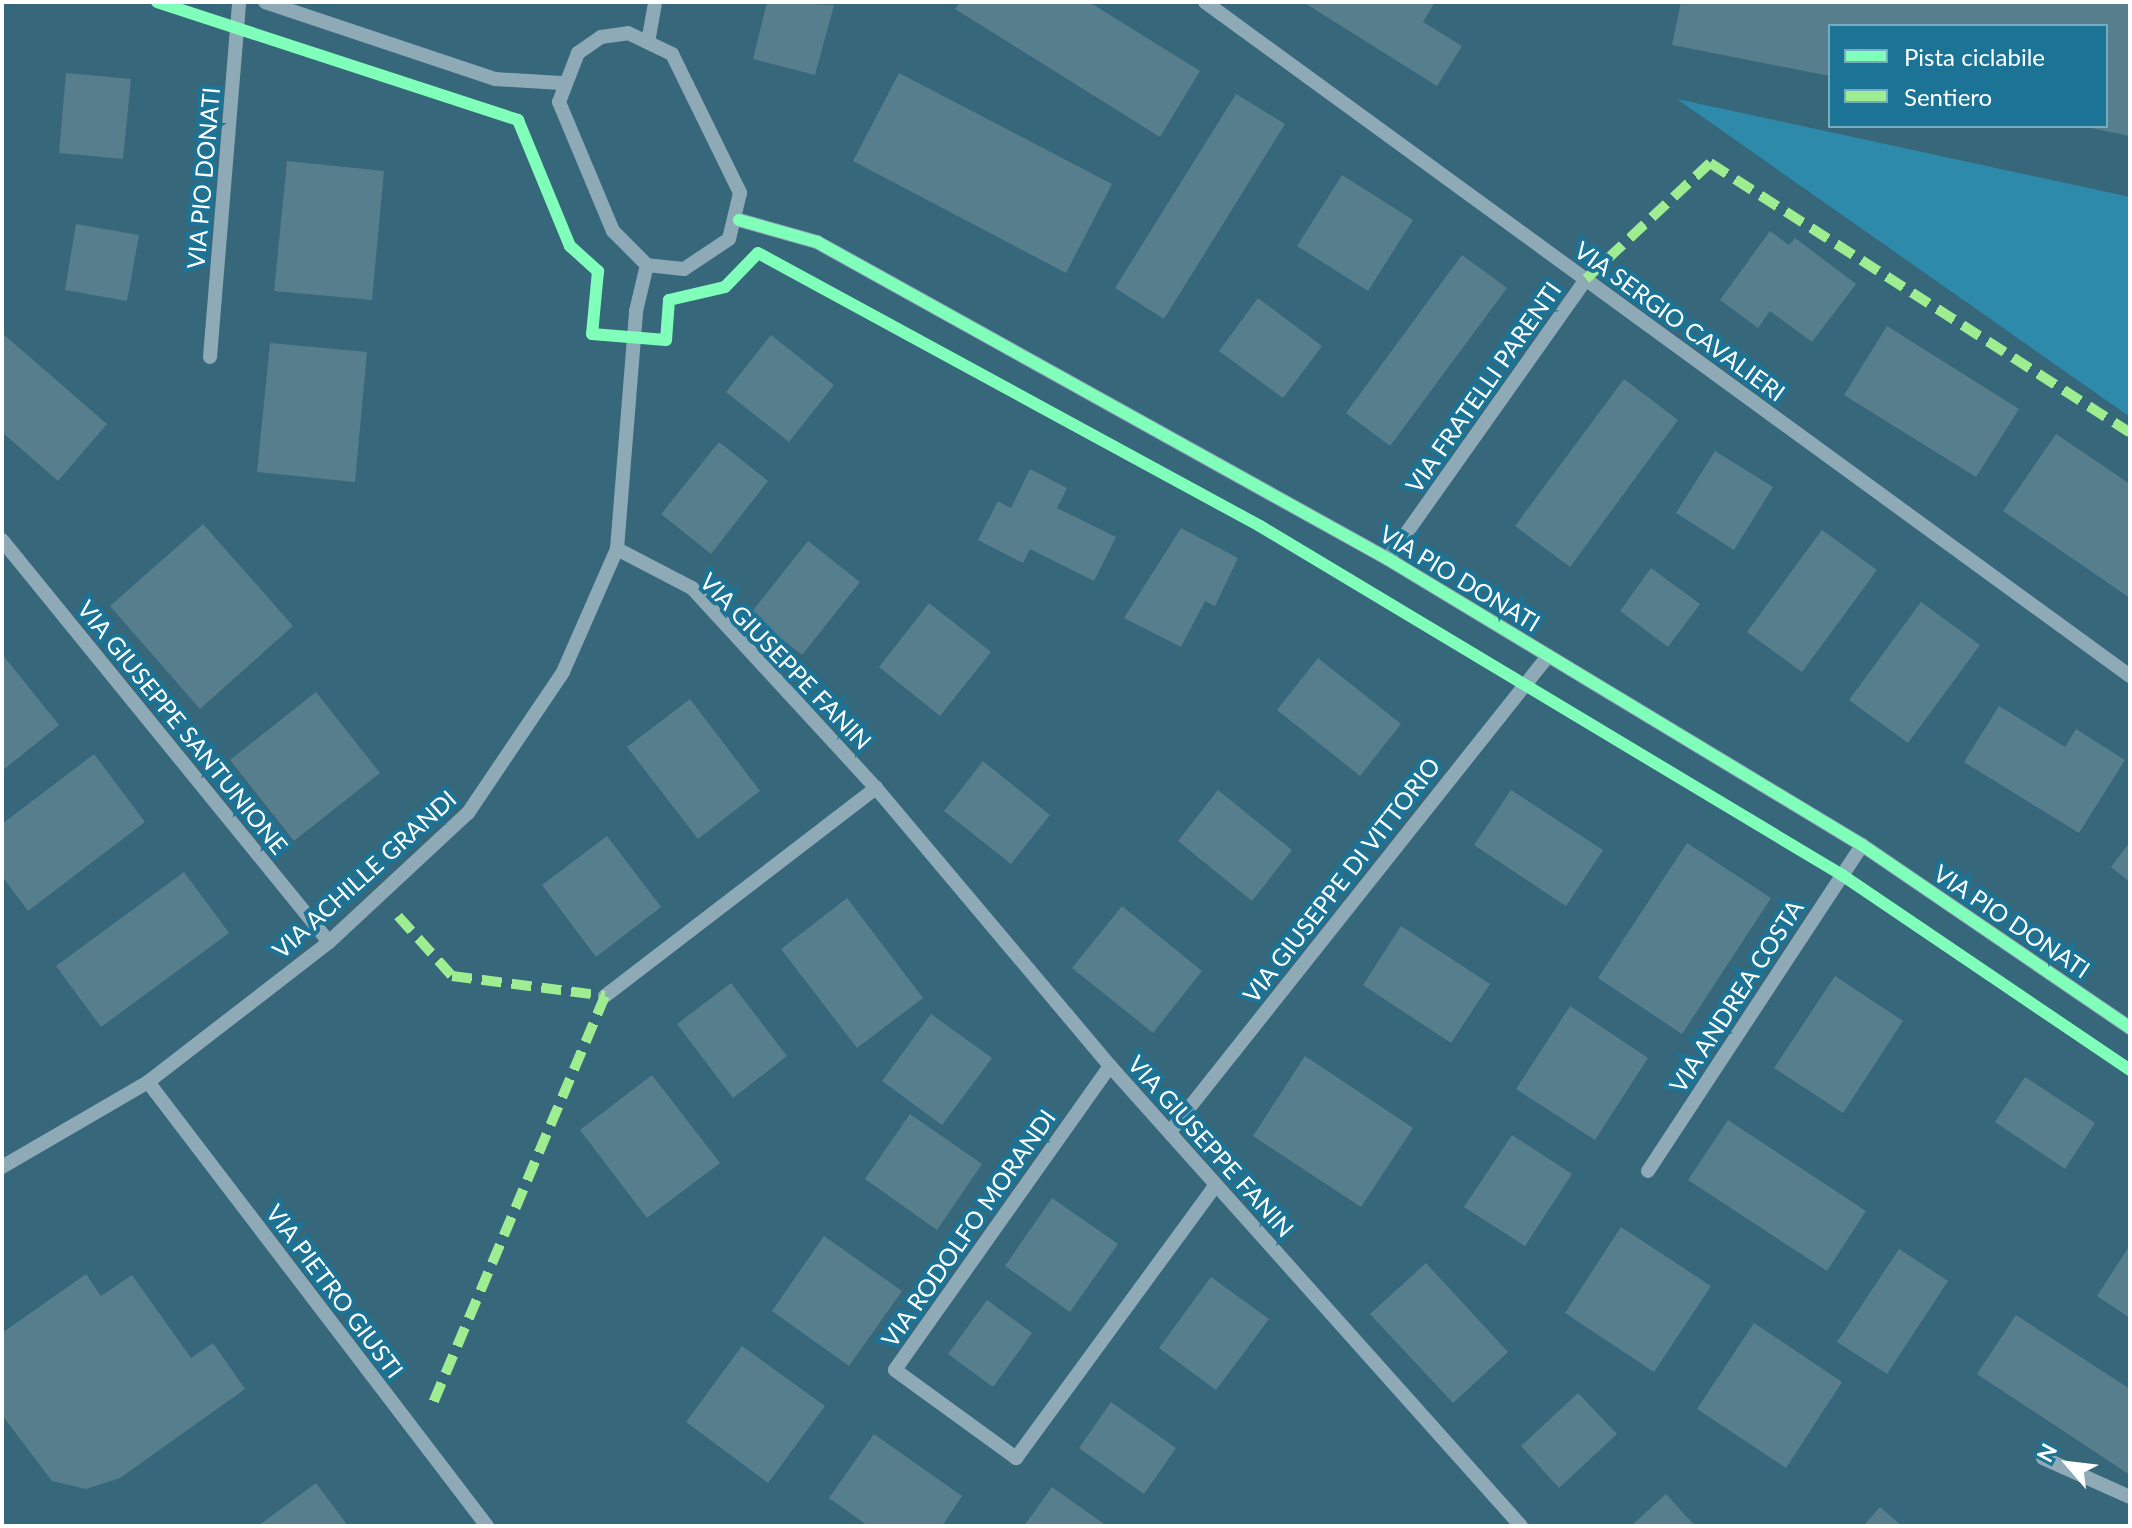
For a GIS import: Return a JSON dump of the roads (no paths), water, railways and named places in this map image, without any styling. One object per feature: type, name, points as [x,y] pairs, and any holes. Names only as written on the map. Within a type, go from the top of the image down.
[{"type":"street","name":"VIA PIO DONATI","points":[[210,357],[239,2]]},
{"type":"street","points":[[265,2],[495,79],[561,83]]},
{"type":"street","points":[[649,37],[655,2]]},
{"type":"street","name":"VIA SERGIO CAVALIERI","points":[[1205,2],[2130,676]]},
{"type":"street","points":[[601,37],[649,37],[686,75],[731,166],[739,220],[701,262],[684,269],[647,265],[613,231],[563,115],[561,83],[578,53],[601,37]]},
{"type":"street","name":"VIA PIO DONATI","points":[[739,220],[817,242],[1388,559],[1862,845],[2130,1028]]},
{"type":"street","name":"VIA ACHILLE GRANDI","points":[[2,1167],[148,1082],[329,942],[468,813],[563,672],[617,549],[636,311],[647,265]]},
{"type":"street","name":"VIA FRATELLI PARENTI","points":[[1388,559],[1586,279]]},
{"type":"street","name":"VIA GIUSEPPE SANTUNIONE","points":[[2,540],[329,942]]},
{"type":"street","name":"VIA GIUSEPPE FANIN","points":[[617,549],[692,588],[876,788],[1110,1066],[1521,1526]]},
{"type":"street","name":"VIA GIUSEPPE DI VITTORIO","points":[[1170,1132],[1548,656]]},
{"type":"street","points":[[605,996],[876,788]]},
{"type":"street","name":"VIA ANDREA COSTA","points":[[1648,1171],[1862,845]]},
{"type":"street","name":"VIA RODOLFO MORANDI","points":[[1110,1066],[895,1370],[1016,1458],[1216,1185]]},
{"type":"street","name":"VIA PIETRO GIUSTI","points":[[148,1082],[487,1526]]},
{"type":"street","points":[[2043,1458],[2130,1497]]}]
